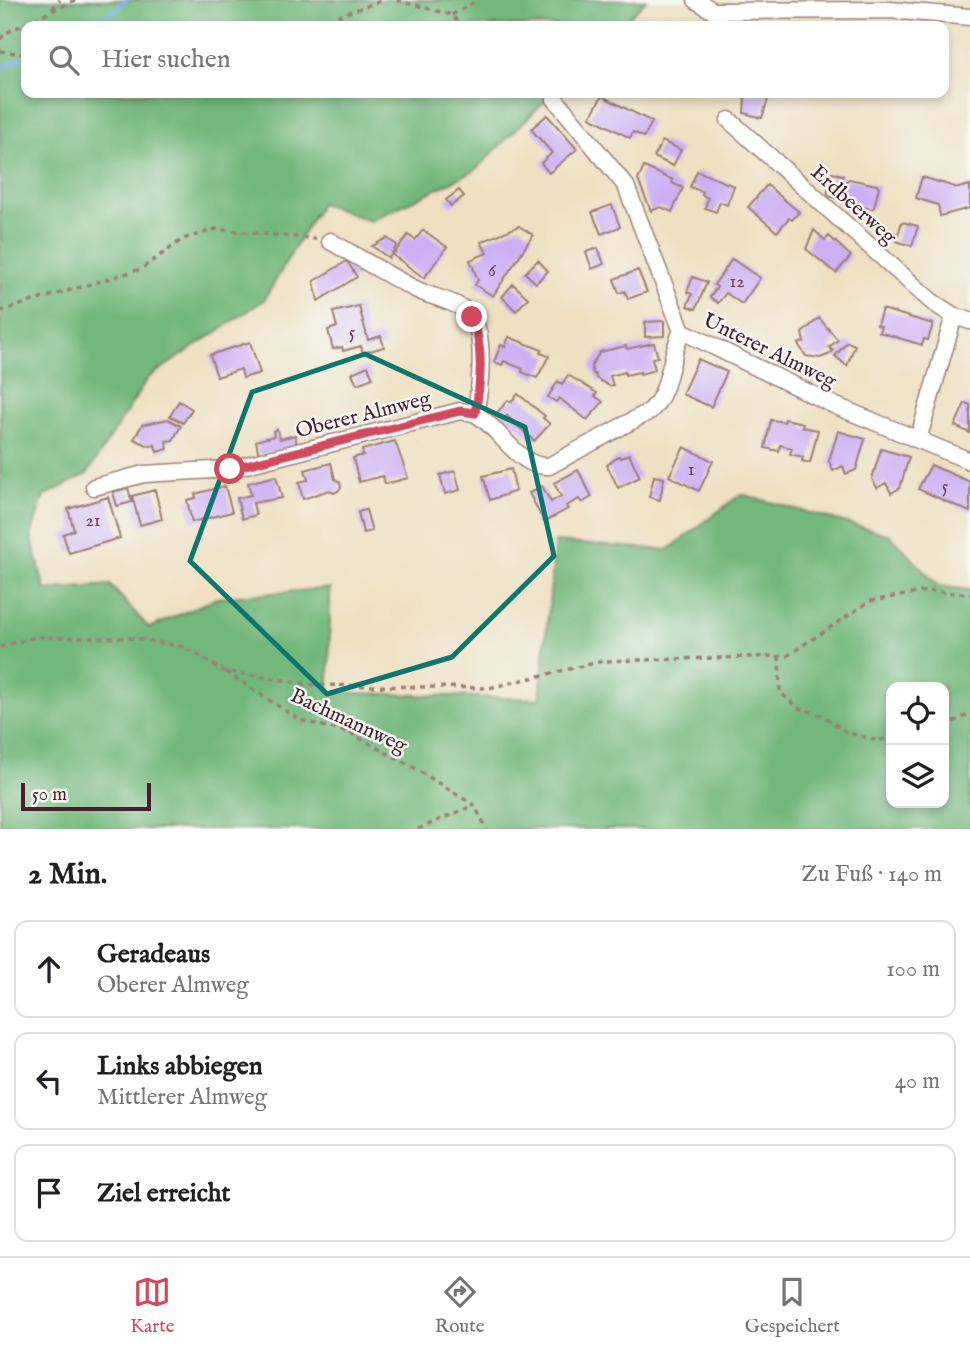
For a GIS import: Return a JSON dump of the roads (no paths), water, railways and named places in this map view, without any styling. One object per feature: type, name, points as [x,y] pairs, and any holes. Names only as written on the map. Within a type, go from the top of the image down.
[{"type":"street","points":[[696,0],[713,11],[878,10],[970,17]]},
{"type":"street","name":"Unterer Almweg","points":[[555,99],[626,186],[682,331],[836,406],[970,461]]},
{"type":"street","name":"Erdbeerweg","points":[[729,120],[931,301],[954,316],[970,321]]},
{"type":"street","points":[[330,241],[416,290],[459,307],[472,317],[478,331],[480,359],[479,396],[475,413],[527,461],[540,466],[549,466],[657,405],[662,396],[675,344],[682,331]]},
{"type":"street","points":[[918,440],[954,316]]},
{"type":"street","name":"Oberer Almweg","points":[[94,487],[144,474],[230,469],[460,411],[475,413]]},
{"type":"waterway","points":[[102,21],[126,0]]},
{"type":"waterway","points":[[0,68],[21,59]]}]
